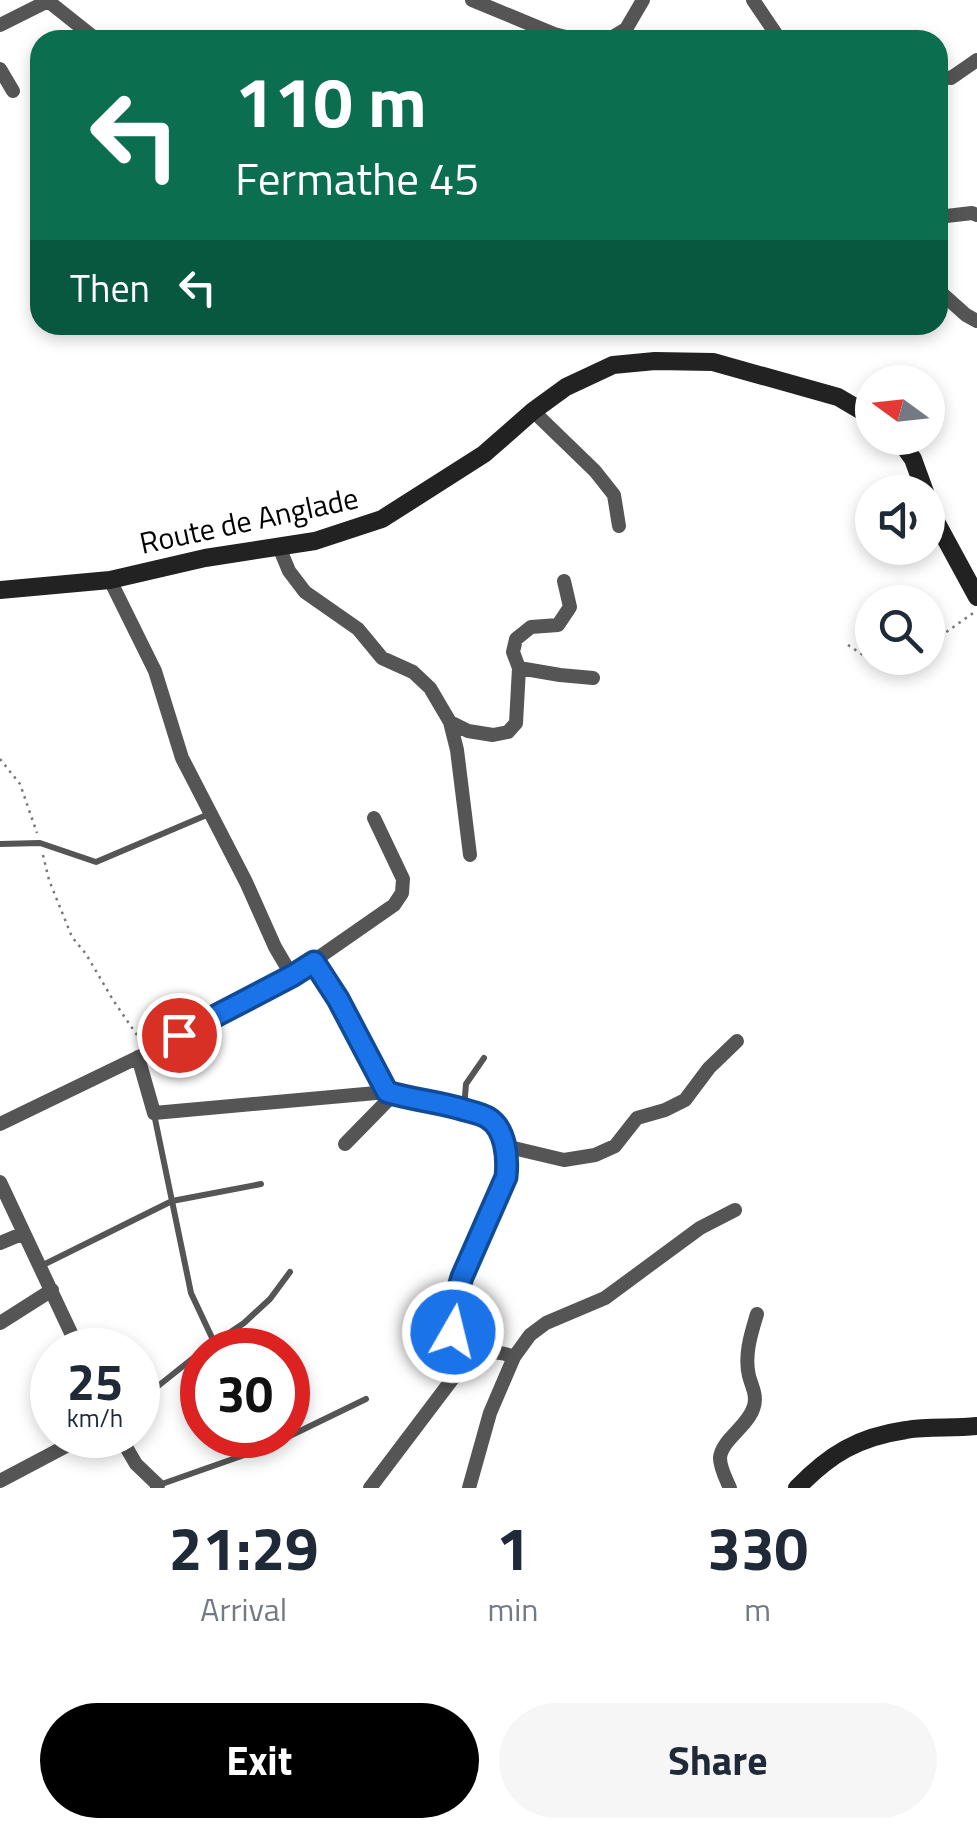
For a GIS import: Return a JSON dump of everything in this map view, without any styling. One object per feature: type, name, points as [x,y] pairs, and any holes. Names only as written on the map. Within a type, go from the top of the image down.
[{"type":"street","points":[[472,0],[544,30]]},
{"type":"street","points":[[623,30],[643,0]]},
{"type":"street","points":[[753,0],[773,30]]},
{"type":"street","points":[[0,25],[48,2],[84,30]]},
{"type":"street","points":[[948,78],[977,60]]},
{"type":"street","points":[[0,69],[13,91]]},
{"type":"street","points":[[948,216],[977,215]]},
{"type":"street","points":[[948,299],[977,321]]},
{"type":"street","name":"Route de Anglade","points":[[0,590],[110,580],[205,558],[315,541],[382,519],[484,454],[566,387],[612,365],[713,362],[838,397],[855,407]]},
{"type":"street","points":[[533,411],[614,494],[619,526]]},
{"type":"street","points":[[945,538],[977,597]]},
{"type":"street","points":[[279,547],[289,572],[305,592],[358,628],[382,658],[413,672],[430,688],[450,722],[457,750],[470,855]]},
{"type":"street","points":[[110,580],[155,671],[182,758],[292,976]]},
{"type":"street","points":[[450,722],[493,736],[508,732],[516,723],[520,668],[513,652],[516,639],[531,626],[558,625],[570,608],[564,581]]},
{"type":"street","points":[[520,668],[593,678]]},
{"type":"street","points":[[0,1124],[143,1055],[292,976],[394,905],[402,893],[403,879],[374,818]]},
{"type":"street","points":[[314,962],[390,1094]]},
{"type":"street","points":[[505,1146],[564,1160],[595,1156],[615,1146],[638,1118],[686,1100],[709,1068],[737,1041]]},
{"type":"street","points":[[143,1055],[154,1113],[390,1094],[488,1117],[496,1126],[508,1160],[506,1177],[454,1304],[453,1332],[463,1365]]},
{"type":"street","points":[[345,1144],[390,1094]]},
{"type":"street","points":[[0,1182],[69,1328]]},
{"type":"street","points":[[468,1488],[490,1413],[514,1356],[530,1336],[546,1323],[604,1298],[700,1228],[735,1210]]},
{"type":"street","points":[[0,1244],[24,1233]]},
{"type":"street","points":[[0,1323],[52,1290]]},
{"type":"street","points":[[730,1488],[720,1458],[723,1448],[754,1409],[756,1394],[748,1358],[757,1314]]},
{"type":"street","points":[[370,1488],[463,1365],[480,1353],[503,1352],[514,1356]]},
{"type":"street","points":[[797,1488],[819,1465],[844,1448],[906,1430],[977,1426]]},
{"type":"street","points":[[0,1481],[44,1458]]},
{"type":"street","points":[[132,1458],[158,1486]]},
{"type":"lane","points":[[0,844],[40,843],[96,862],[210,814]]},
{"type":"lane","points":[[464,1110],[466,1084],[484,1058]]},
{"type":"lane","points":[[154,1113],[191,1293],[207,1328]]},
{"type":"lane","points":[[41,1266],[172,1201],[261,1184]]},
{"type":"lane","points":[[236,1328],[270,1299],[290,1272]]},
{"type":"lane","points":[[160,1385],[180,1369]]},
{"type":"lane","points":[[158,1486],[267,1446],[366,1398]]},
{"type":"path","points":[[945,633],[977,610]]},
{"type":"path","points":[[848,645],[855,650]]},
{"type":"path","points":[[0,759],[20,784],[49,880],[72,937],[86,954],[143,1055]]},
{"type":"route","points":[[179,1035],[314,962],[387,1092],[488,1117],[505,1146],[506,1177],[462,1277],[454,1304],[453,1332]]}]
